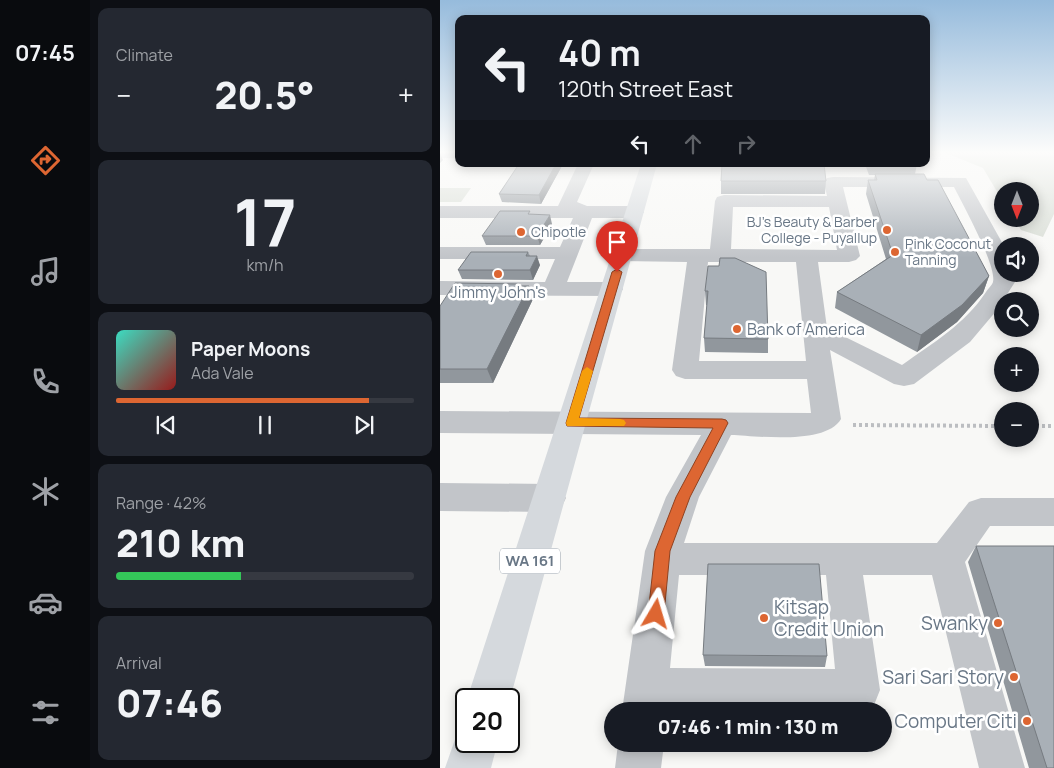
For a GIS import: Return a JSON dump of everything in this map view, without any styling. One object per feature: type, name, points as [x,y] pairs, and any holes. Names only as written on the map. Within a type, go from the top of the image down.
[{"type":"main road","name":"WA 161","points":[[491,688],[642,187]]},
{"type":"main road","points":[[468,768],[472,753]]},
{"type":"street","points":[[575,187],[566,205],[586,212]]},
{"type":"street","points":[[622,255],[849,256],[834,187]]},
{"type":"street","points":[[963,187],[994,247]]},
{"type":"street","points":[[820,370],[685,370],[709,256],[724,201],[837,202]]},
{"type":"street","points":[[440,212],[634,212]]},
{"type":"street","points":[[553,288],[586,212]]},
{"type":"street","points":[[440,253],[568,253]]},
{"type":"street","points":[[440,422],[812,425],[826,419],[806,256]]},
{"type":"street","points":[[816,332],[904,376],[962,336],[989,305],[1004,282]]},
{"type":"street","points":[[440,288],[553,288],[610,298]]},
{"type":"street","points":[[722,423],[683,497],[663,551],[646,700],[859,690],[842,559]]},
{"type":"street","points":[[440,497],[549,498]]},
{"type":"street","points":[[946,559],[981,512],[1054,512]]},
{"type":"street","points":[[662,559],[946,559]]},
{"type":"street","points":[[946,559],[1002,768]]},
{"type":"street","points":[[638,768],[640,752]]},
{"type":"path","points":[[812,425],[994,426]]},
{"type":"path","points":[[1039,426],[1054,426]]},
{"type":"shaded area","points":[[1039,187],[1054,187],[1054,214],[1043,237],[1020,228],[1039,228]]},
{"type":"shaded area","points":[[440,188],[471,188],[461,202],[440,202]]},
{"type":"building","points":[[504,187],[543,187],[539,195],[499,194]]},
{"type":"building","points":[[870,187],[942,187],[989,276],[962,305],[921,335],[837,292],[893,255]]},
{"type":"building","points":[[500,211],[530,211],[528,214],[550,215],[537,236],[482,236]]},
{"type":"building","points":[[471,252],[528,252],[526,256],[537,256],[530,270],[458,270]]},
{"type":"building","name":"Bank of America","points":[[720,258],[735,258],[766,272],[768,339],[704,338],[708,291],[705,291],[708,266],[719,266]]},
{"type":"building","points":[[455,283],[520,284],[519,286],[529,286],[487,369],[440,369],[440,306]]},
{"type":"building","points":[[976,546],[1054,546],[1054,768],[1047,768]]},
{"type":"building","name":"Kitsap Credit Union","points":[[708,564],[819,564],[827,656],[703,655]]},
{"type":"slow traffic","points":[[587,371],[572,423],[620,423]]},
{"type":"place","name":"BJ's Beauty & Barber College - Puyallup","points":[[887,230]]},
{"type":"place","name":"Chipotle","points":[[521,232]]},
{"type":"place","name":"Pink Coconut Tanning","points":[[895,252]]},
{"type":"place","name":"Jimmy John's","points":[[498,274]]},
{"type":"place","name":"Bank of America","points":[[737,329]]},
{"type":"place","name":"Kitsap Credit Union","points":[[764,618]]},
{"type":"place","name":"Swanky","points":[[998,623]]},
{"type":"place","name":"Sari Sari Story","points":[[1014,677]]},
{"type":"place","name":"Computer Citi","points":[[1027,721]]},
{"type":"route","points":[[617,272],[572,423],[722,423],[683,497],[663,551],[656,614]]}]
